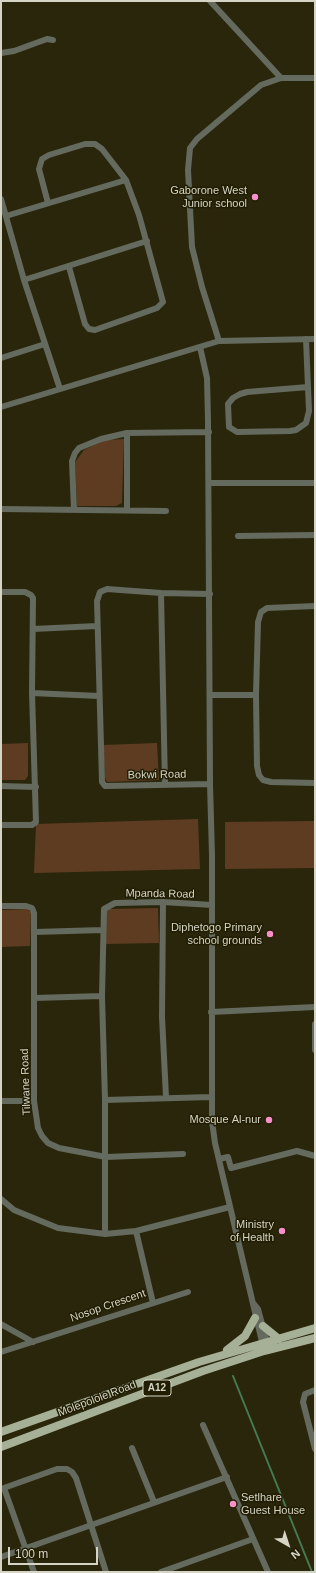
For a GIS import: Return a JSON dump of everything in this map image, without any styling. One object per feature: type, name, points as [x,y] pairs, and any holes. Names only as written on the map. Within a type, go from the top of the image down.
[{"type":"main road","points":[[218,1356],[237,1344],[245,1336],[255,1318]]},
{"type":"main road","points":[[263,1326],[279,1339]]},
{"type":"main road","name":"Molepolole Road","points":[[1,1447],[266,1347],[279,1339],[315,1328]]},
{"type":"main road","name":"Molepolole Road","points":[[1,1432],[218,1356],[315,1338]]},
{"type":"street","points":[[210,1],[282,78]]},
{"type":"street","points":[[1,53],[14,51],[47,39],[53,40]]},
{"type":"street","points":[[219,341],[202,287],[192,247],[188,154],[197,139],[261,85],[282,78],[315,78]]},
{"type":"street","points":[[48,203],[39,169],[42,159],[49,155],[85,144],[95,144],[102,149],[126,180],[147,241],[163,302],[157,308],[96,330],[89,329],[85,324],[69,267]]},
{"type":"street","points":[[6,216],[126,180]]},
{"type":"street","points":[[1,199],[24,280],[60,389]]},
{"type":"street","points":[[24,280],[69,267],[147,241]]},
{"type":"street","points":[[306,339],[308,387],[309,417],[306,423],[296,430],[237,432],[229,427],[228,404],[233,398],[240,394],[247,392],[308,387]]},
{"type":"street","points":[[1,406],[219,341],[315,339]]},
{"type":"street","points":[[1,358],[45,344]]},
{"type":"street","points":[[200,347],[207,378],[209,483],[210,784],[212,855],[212,1121],[230,1207],[254,1304],[255,1318],[266,1347]]},
{"type":"street","points":[[74,510],[72,461],[74,453],[79,448],[100,439],[128,433],[208,432]]},
{"type":"street","points":[[127,510],[128,433]]},
{"type":"street","points":[[209,483],[315,483]]},
{"type":"street","points":[[1,509],[166,511]]},
{"type":"street","points":[[238,536],[315,535]]},
{"type":"street","points":[[32,693],[99,696],[97,601],[98,596],[103,589],[161,593],[210,594]]},
{"type":"street","points":[[1,592],[24,592],[32,595],[34,601],[32,693],[36,787],[36,824],[1,825]]},
{"type":"street","points":[[161,593],[165,785]]},
{"type":"street","points":[[315,606],[267,608],[261,612],[258,622],[256,696],[257,766],[259,775],[263,780],[271,782],[315,782]]},
{"type":"street","points":[[33,629],[97,626]]},
{"type":"street","points":[[210,695],[256,696]]},
{"type":"street","name":"Bokwi Road","points":[[99,696],[100,777],[105,786],[210,784]]},
{"type":"street","points":[[1,786],[36,787]]},
{"type":"street","points":[[163,902],[162,1017],[166,1097]]},
{"type":"street","name":"Mpanda Road","points":[[103,930],[104,909],[115,903],[163,902],[212,905]]},
{"type":"street","name":"Tilwane Road","points":[[1,906],[30,907],[34,913],[34,1101],[38,1128],[48,1143],[59,1148],[106,1157],[183,1154]]},
{"type":"street","points":[[34,932],[103,930],[102,996],[106,1157],[105,1234]]},
{"type":"street","points":[[34,998],[102,996]]},
{"type":"street","points":[[211,1012],[315,1007]]},
{"type":"street","points":[[315,1024],[315,1050]]},
{"type":"street","points":[[105,1100],[166,1097],[211,1097]]},
{"type":"street","points":[[1,1101],[34,1101]]},
{"type":"street","points":[[219,1159],[228,1157],[231,1168],[297,1151],[315,1156]]},
{"type":"street","points":[[1,1200],[14,1210],[58,1228],[105,1234],[136,1230],[230,1207]]},
{"type":"street","name":"Nosop Crescent","points":[[1,1352],[153,1303],[136,1230]]},
{"type":"street","points":[[153,1303],[188,1292]]},
{"type":"street","points":[[254,1304],[258,1309],[263,1326],[266,1347]]},
{"type":"street","points":[[1,1324],[33,1342]]},
{"type":"street","points":[[315,1390],[305,1394],[303,1402],[315,1449]]},
{"type":"street","points":[[202,1425],[268,1572]]},
{"type":"street","points":[[132,1448],[154,1502]]},
{"type":"street","points":[[34,1572],[2,1488],[57,1469],[67,1469],[72,1472],[76,1478],[90,1526],[106,1572]]},
{"type":"street","points":[[1,1558],[226,1477]]},
{"type":"street","points":[[161,1572],[254,1539]]},
{"type":"shaded area","points":[[124,439],[122,503],[116,506],[77,506],[75,462],[84,450],[104,440]]},
{"type":"shaded area","points":[[28,743],[28,776],[25,780],[1,780],[1,744]]},
{"type":"shaded area","points":[[157,743],[159,780],[107,782],[105,778],[103,745]]},
{"type":"shaded area","points":[[198,819],[200,869],[34,873],[36,824]]},
{"type":"shaded area","points":[[315,821],[315,868],[225,869],[225,822]]},
{"type":"shaded area","points":[[158,908],[159,943],[106,944],[104,912],[108,909]]},
{"type":"shaded area","points":[[27,909],[31,912],[30,946],[1,947],[1,910]]},
{"type":"waterway","points":[[233,1376],[312,1572]]},
{"type":"place","name":"Gaborone West Junior school","points":[[255,197]]},
{"type":"place","name":"Diphetogo Primary school grounds","points":[[270,934]]},
{"type":"place","name":"Mosque Al-nur","points":[[269,1120]]},
{"type":"place","name":"Ministry of Health","points":[[282,1231]]},
{"type":"place","name":"Setlhare Guest House","points":[[233,1504]]}]
